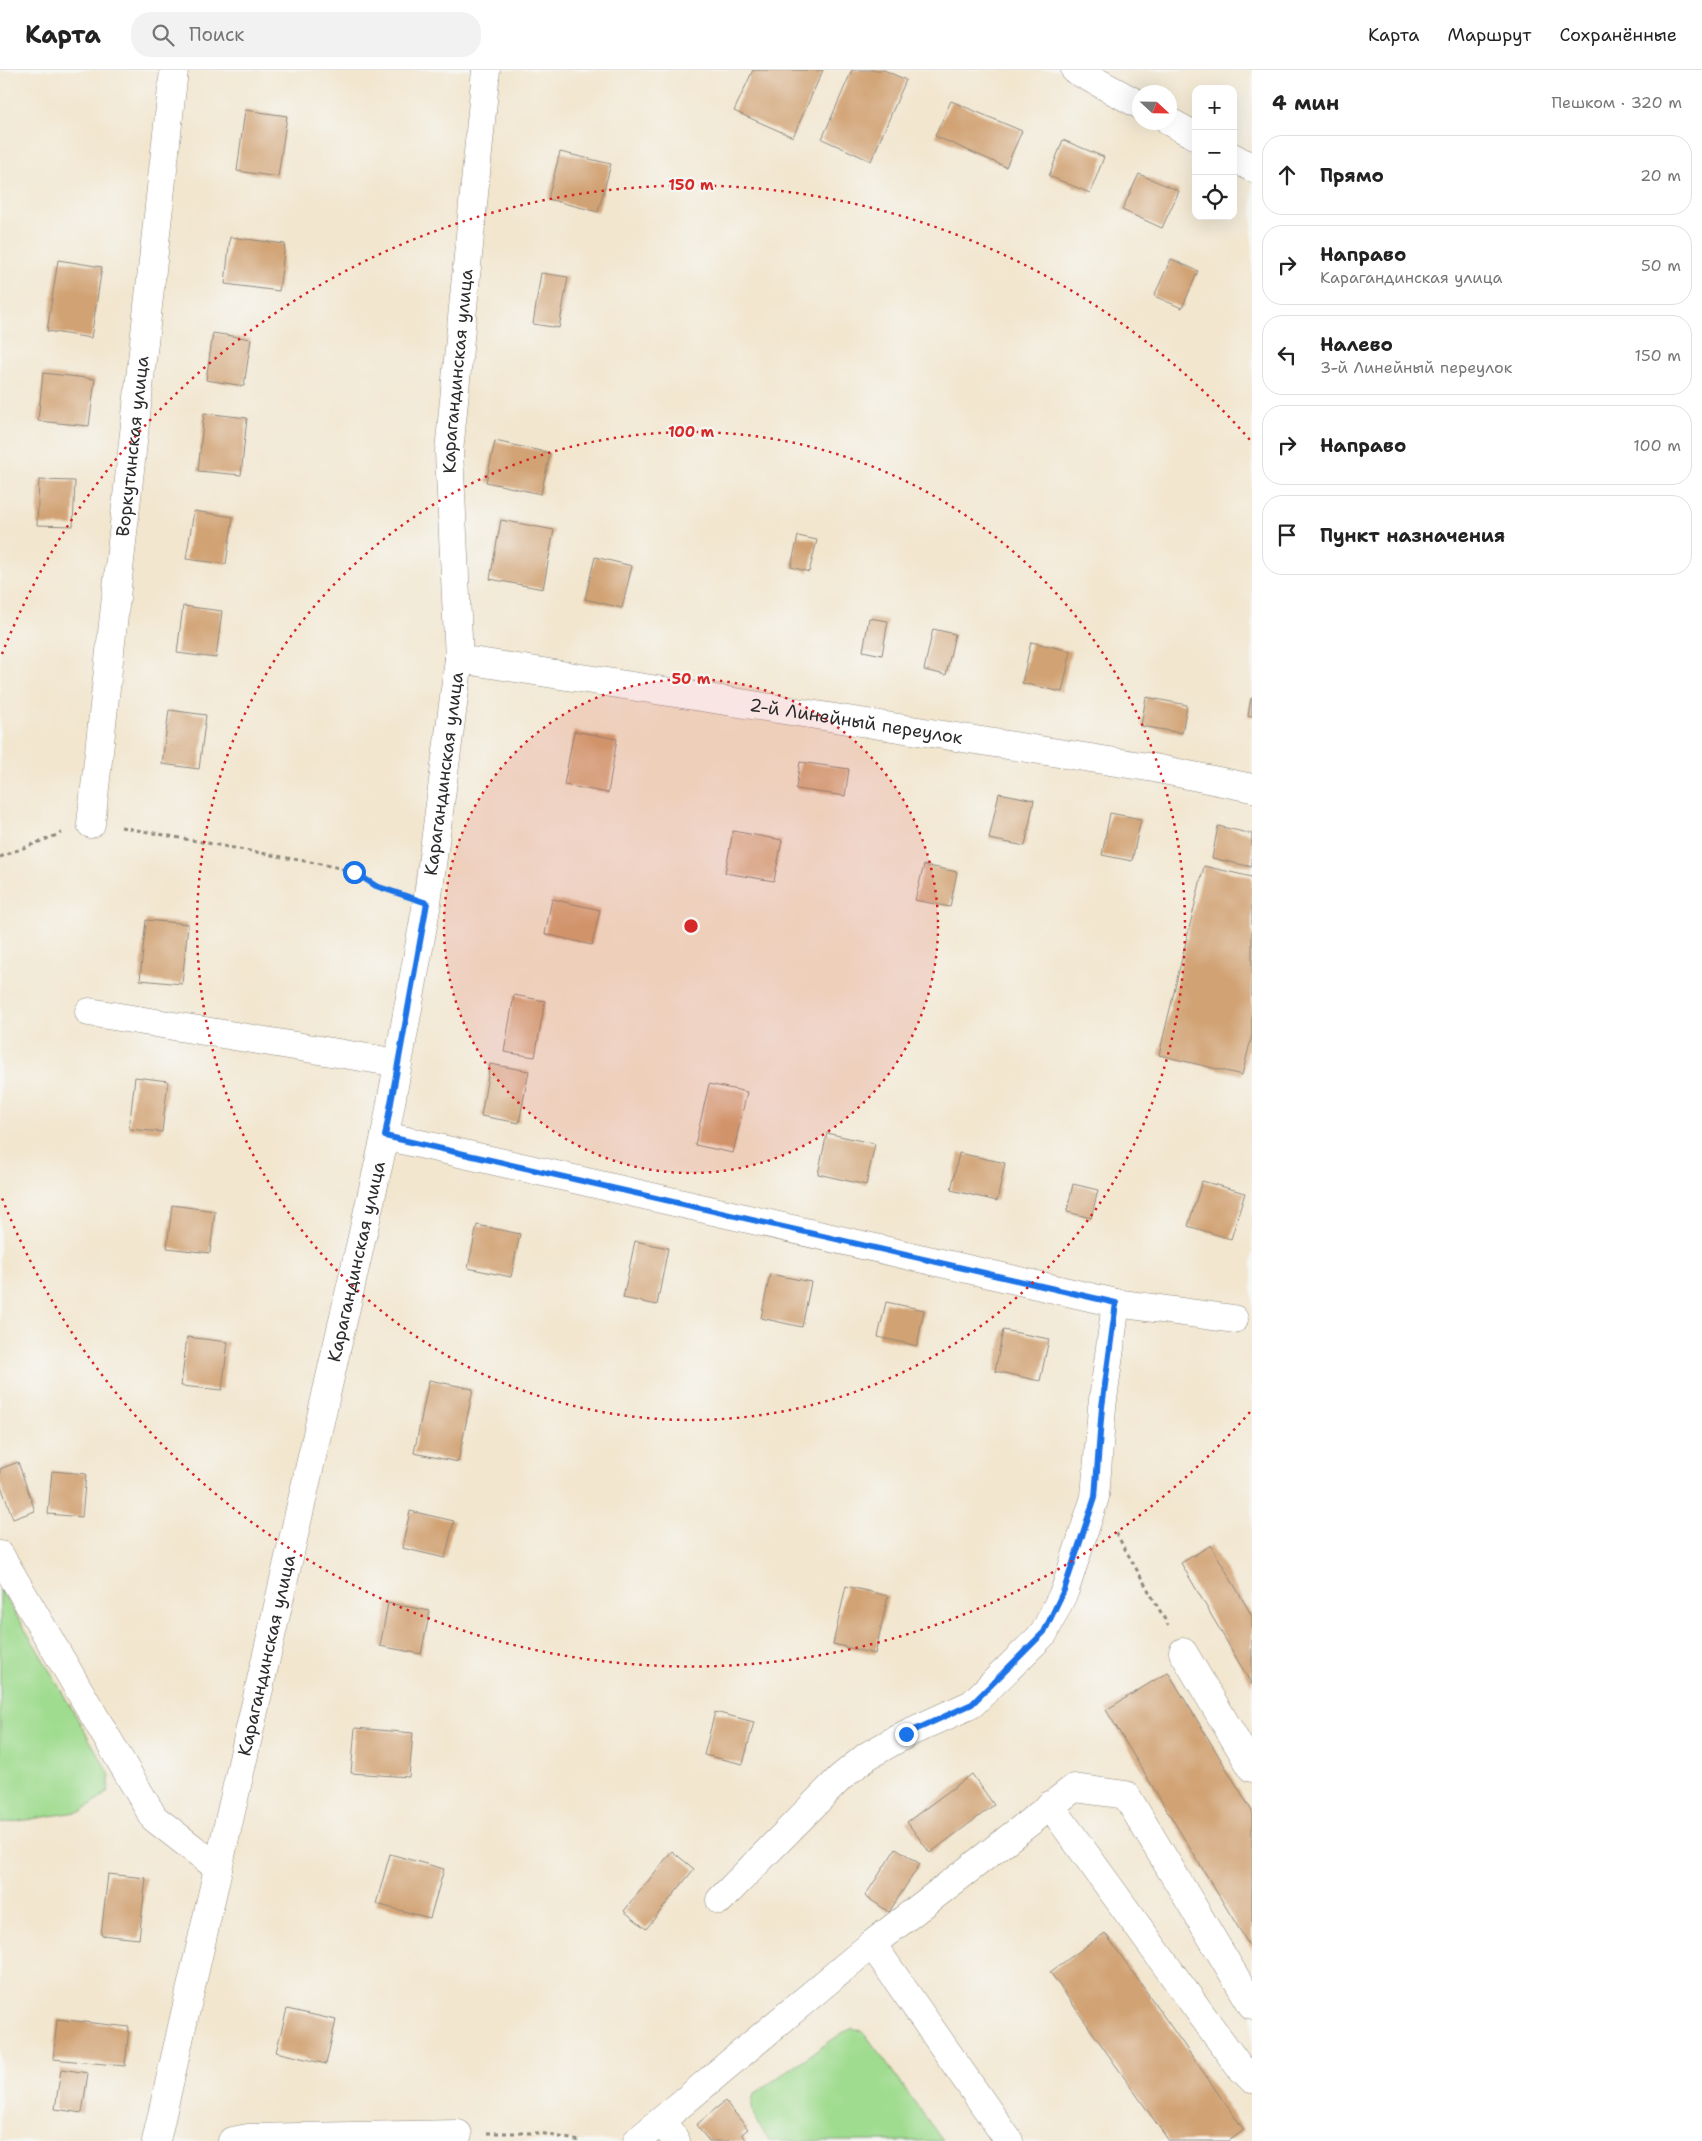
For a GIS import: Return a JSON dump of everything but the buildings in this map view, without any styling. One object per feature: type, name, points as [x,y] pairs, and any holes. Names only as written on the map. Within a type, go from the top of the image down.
[{"type":"street","name":"Воркутинская улица","points":[[91,824],[174,70]]},
{"type":"street","name":"Карагандинская улица","points":[[156,2141],[385,1136],[427,903],[459,659],[448,452],[486,70]]},
{"type":"street","points":[[1075,70],[1132,101]]},
{"type":"street","points":[[1177,126],[1192,134]]},
{"type":"street","points":[[1237,159],[1252,168]]},
{"type":"street","name":"2-й Линейный переулок","points":[[459,659],[1154,768],[1252,788]]},
{"type":"street","points":[[89,1012],[398,1063]]},
{"type":"street","points":[[385,1136],[1116,1303],[1234,1319]]},
{"type":"street","points":[[720,1900],[840,1778],[867,1756],[906,1734],[972,1704],[1044,1632],[1064,1590],[1095,1497],[1102,1407],[1116,1303]]},
{"type":"street","points":[[0,1555],[154,1818],[218,1868]]},
{"type":"street","points":[[1183,1652],[1252,1768]]},
{"type":"street","points":[[637,2141],[669,2131],[872,1944],[1050,1804],[1074,1788],[1126,1794],[1252,2005]]},
{"type":"street","points":[[1050,1804],[1238,2065],[1252,2079]]},
{"type":"street","points":[[872,1944],[1009,2141]]},
{"type":"street","points":[[232,2141],[248,2138],[458,2134]]},
{"type":"path","points":[[0,857],[42,840],[91,824],[132,828],[331,866],[354,872],[376,886],[427,903]]},
{"type":"path","points":[[1095,1497],[1183,1652]]},
{"type":"path","points":[[458,2134],[540,2133],[580,2141]]},
{"type":"green space","points":[[0,1589],[110,1775],[108,1792],[82,1811],[0,1824]]},
{"type":"green space","points":[[853,2028],[861,2031],[868,2038],[943,2141],[770,2141],[753,2113],[752,2101],[754,2094],[842,2033]]},
{"type":"route","points":[[354,872],[376,886],[427,903],[385,1136],[1116,1303],[1102,1407],[1095,1497],[1064,1590],[1044,1632],[972,1704],[906,1734]]}]
